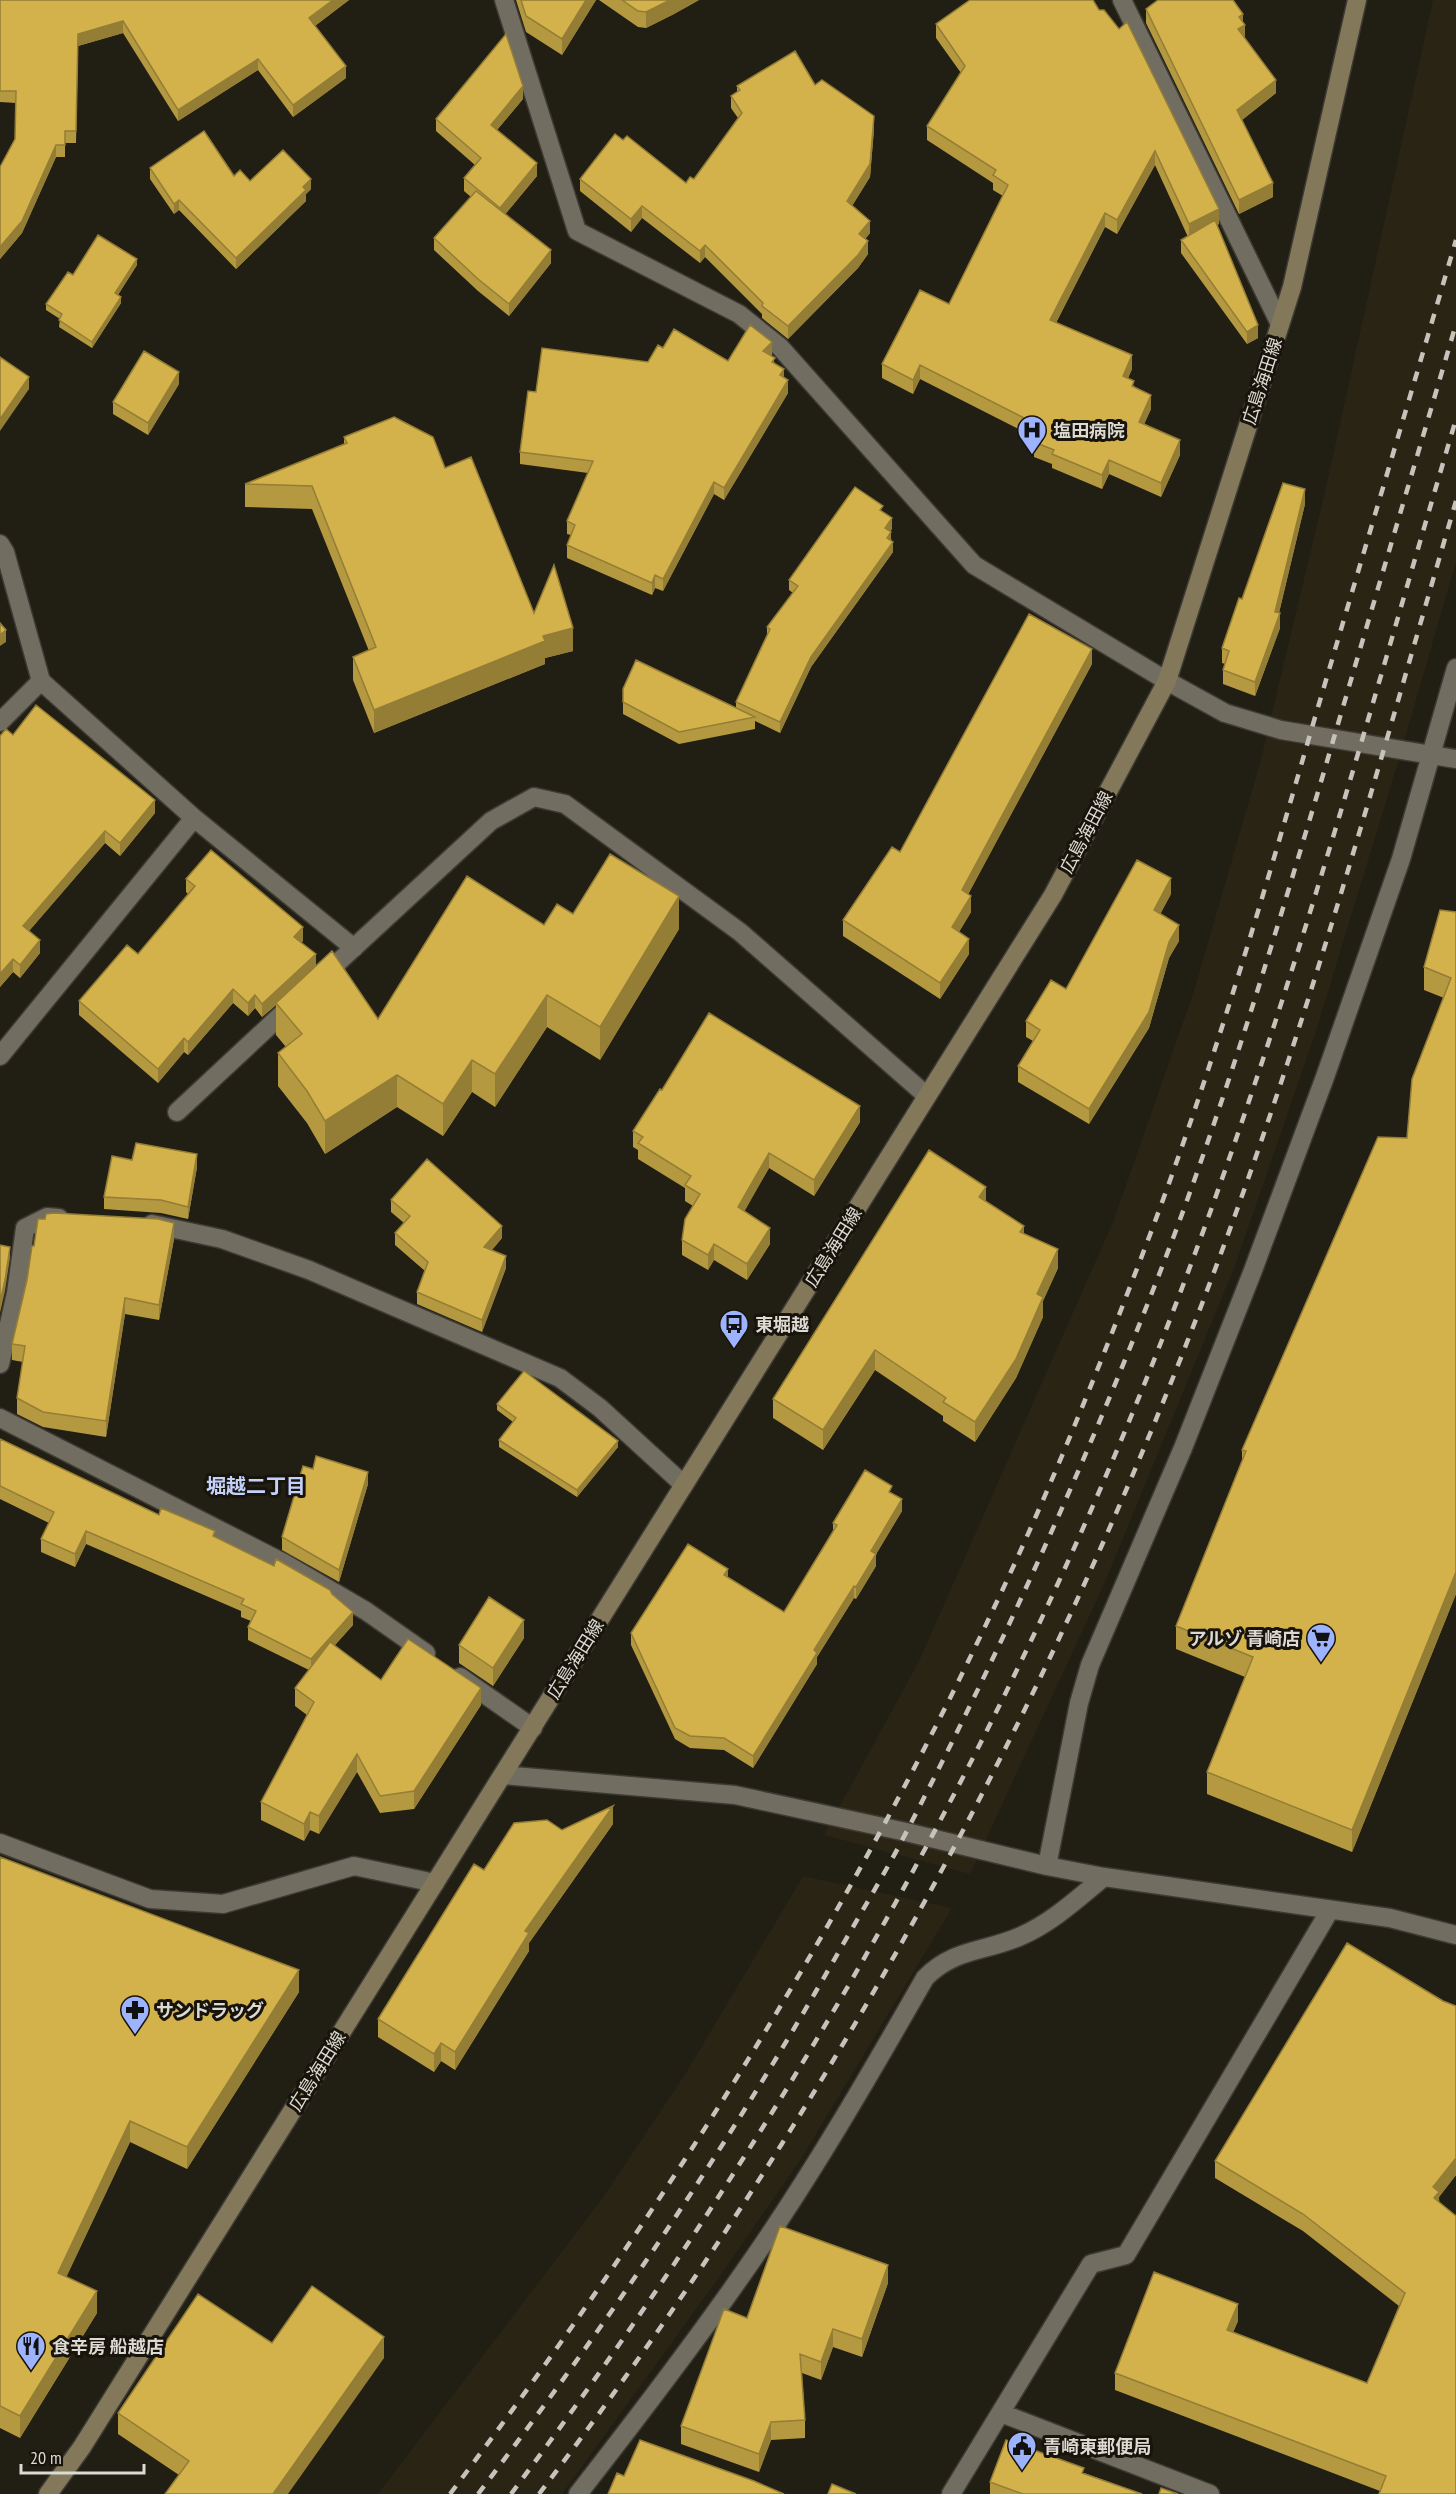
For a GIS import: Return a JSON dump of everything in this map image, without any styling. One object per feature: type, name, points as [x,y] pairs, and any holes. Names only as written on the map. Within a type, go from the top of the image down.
[{"type":"main road","name":"広島海田線","points":[[48,2494],[82,2447],[1053,895],[1167,681],[1292,287],[1357,0]]},
{"type":"street","points":[[504,0],[577,231],[739,314],[780,347],[974,565],[1167,681],[1225,713],[1281,730],[1456,759]]},
{"type":"street","points":[[1122,0],[1280,324]]},
{"type":"street","points":[[0,544],[5,552],[41,681],[194,818],[354,948]]},
{"type":"street","points":[[1047,1866],[1080,1703],[1090,1665],[1183,1448],[1260,1251],[1366,964],[1401,859],[1456,668]]},
{"type":"street","points":[[0,722],[41,681]]},
{"type":"street","points":[[177,1112],[491,821],[534,797],[564,804],[740,932],[927,1096]]},
{"type":"street","points":[[0,1056],[194,818]]},
{"type":"street","points":[[0,1364],[16,1293],[25,1228],[46,1217],[81,1219]]},
{"type":"street","points":[[138,1223],[160,1224],[222,1239],[309,1270],[560,1378],[600,1408],[684,1485]]},
{"type":"street","points":[[0,1418],[294,1569],[366,1611],[533,1728]]},
{"type":"street","points":[[503,1775],[735,1795],[906,1832],[1047,1866],[1104,1877],[1390,1918],[1456,1935]]},
{"type":"street","points":[[0,1843],[150,1899],[223,1904],[354,1866],[435,1883]]},
{"type":"street","points":[[578,2494],[745,2271],[861,2090],[925,1978],[937,1966],[950,1958],[1020,1937],[1052,1920],[1104,1877]]},
{"type":"street","points":[[951,2494],[1091,2264],[1126,2255],[1330,1910]]},
{"type":"street","points":[[1000,2413],[1210,2494]]},
{"type":"street","points":[[624,2435],[646,2443]]},
{"type":"shaded area","points":[[1433,0],[1456,0],[1456,562],[1316,1031],[1235,1266],[1105,1582],[970,1874],[824,1835],[919,1661],[1113,1222],[1194,991],[1260,763],[1327,483]]},
{"type":"shaded area","points":[[803,1876],[952,1908],[801,2159],[715,2283],[562,2494],[378,2494],[604,2196],[686,2073]]},
{"type":"building","points":[[0,0],[333,0],[309,18],[346,66],[293,105],[258,59],[178,110],[123,21],[78,34],[76,131],[65,131],[65,145],[56,145],[22,221],[0,247],[0,167],[15,139],[16,91],[0,91]]},
{"type":"building","points":[[521,0],[586,0],[562,39],[526,16]]},
{"type":"building","points":[[622,0],[670,0],[646,12],[638,11]]},
{"type":"building","points":[[970,0],[1093,0],[1099,10],[1104,10],[1119,29],[1127,22],[1219,209],[1189,224],[1155,151],[1117,220],[1105,213],[1050,320],[1132,355],[1123,376],[1134,381],[1132,386],[1151,395],[1139,422],[1180,440],[1161,483],[1109,460],[1102,475],[1052,454],[1054,450],[1034,442],[1040,426],[920,365],[913,380],[882,364],[920,290],[949,304],[1008,185],[993,175],[996,170],[927,126],[965,66],[936,24]]},
{"type":"building","points":[[1158,0],[1233,0],[1243,14],[1239,17],[1245,25],[1238,29],[1276,80],[1237,110],[1273,183],[1239,200],[1146,9]]},
{"type":"building","points":[[506,34],[523,86],[491,125],[537,163],[500,208],[464,178],[481,158],[436,119]]},
{"type":"building","points":[[795,51],[815,85],[822,80],[874,116],[870,164],[847,201],[870,221],[859,234],[868,241],[858,255],[788,326],[762,306],[763,303],[705,245],[700,251],[642,206],[631,219],[580,179],[615,134],[623,140],[627,136],[686,183],[690,177],[694,179],[742,113],[731,96],[740,90],[737,86]]},
{"type":"building","points":[[204,131],[234,176],[240,170],[250,181],[283,150],[311,179],[303,187],[306,190],[236,258],[179,200],[174,204],[150,168]]},
{"type":"building","points":[[476,191],[551,250],[509,304],[434,238]]},
{"type":"building","points":[[1215,220],[1258,325],[1247,332],[1181,240]]},
{"type":"building","points":[[98,235],[137,259],[115,293],[121,297],[92,342],[59,320],[62,314],[46,304],[68,272],[73,275]]},
{"type":"building","points":[[750,325],[772,342],[763,351],[775,358],[772,362],[784,369],[780,375],[788,380],[724,488],[714,482],[663,579],[655,575],[652,583],[567,545],[575,525],[567,521],[593,461],[520,452],[528,391],[536,392],[542,348],[648,362],[658,345],[663,348],[674,329],[728,361]]},
{"type":"building","points":[[144,351],[179,372],[148,423],[113,402]]},
{"type":"building","points":[[0,357],[29,377],[0,419]]},
{"type":"building","points":[[394,417],[433,437],[445,468],[471,457],[534,613],[554,565],[573,628],[543,636],[545,641],[374,710],[353,657],[376,647],[312,486],[245,484],[347,443],[344,437]]},
{"type":"building","points":[[1283,483],[1305,489],[1275,612],[1280,613],[1255,682],[1223,670],[1229,651],[1222,648]]},
{"type":"building","points":[[855,487],[883,506],[880,510],[892,518],[885,528],[891,532],[887,538],[893,542],[811,657],[780,722],[736,702],[770,629],[767,627],[798,586],[789,580]]},
{"type":"building","points":[[1029,614],[1092,649],[962,890],[971,896],[952,927],[969,939],[940,983],[843,920],[892,847],[900,852]]},
{"type":"building","points":[[0,623],[6,630],[0,635]]},
{"type":"building","points":[[636,660],[755,717],[679,732],[623,702],[623,689]]},
{"type":"building","points":[[36,705],[155,800],[120,843],[105,831],[23,926],[40,940],[20,965],[13,959],[0,974],[0,736],[6,729],[13,735]]},
{"type":"building","points":[[211,850],[303,927],[294,937],[316,954],[262,1004],[255,995],[248,1003],[233,989],[188,1042],[184,1038],[158,1069],[79,1001],[127,945],[138,954],[195,886],[186,879]]},
{"type":"building","points":[[610,854],[679,896],[600,1027],[547,995],[495,1074],[472,1060],[443,1104],[397,1075],[325,1121],[307,1091],[278,1053],[302,1034],[276,1003],[332,951],[378,1019],[467,876],[544,925],[557,904],[573,914]]},
{"type":"building","points":[[1137,860],[1171,878],[1154,910],[1179,925],[1169,942],[1149,1012],[1089,1109],[1018,1066],[1040,1030],[1026,1021],[1051,980],[1066,989]]},
{"type":"building","points":[[1440,910],[1456,912],[1456,1572],[1352,1830],[1207,1772],[1253,1657],[1176,1626],[1246,1451],[1242,1450],[1378,1137],[1407,1138],[1412,1079],[1451,978],[1424,967]]},
{"type":"building","points":[[709,1013],[860,1106],[814,1180],[769,1153],[738,1207],[770,1228],[747,1264],[714,1244],[708,1255],[682,1240],[685,1219],[700,1194],[685,1185],[691,1176],[638,1143],[643,1137],[633,1131],[660,1089],[662,1090]]},
{"type":"building","points":[[136,1143],[197,1154],[188,1207],[161,1200],[104,1197],[112,1156],[132,1160]]},
{"type":"building","points":[[929,1150],[986,1187],[979,1197],[1024,1226],[1020,1232],[1058,1249],[1037,1294],[1043,1297],[1016,1359],[975,1422],[943,1402],[946,1398],[875,1350],[823,1430],[773,1399]]},
{"type":"building","points":[[427,1159],[502,1226],[484,1247],[506,1256],[482,1320],[417,1292],[428,1262],[395,1233],[410,1216],[391,1200]]},
{"type":"building","points":[[46,1214],[158,1219],[174,1223],[159,1305],[125,1298],[106,1421],[43,1412],[17,1398],[25,1346],[12,1344],[38,1219],[45,1219]]},
{"type":"building","points":[[0,1245],[10,1247],[0,1302]]},
{"type":"building","points":[[524,1371],[618,1441],[577,1490],[499,1440],[516,1418],[497,1404]]},
{"type":"building","points":[[0,1439],[159,1515],[161,1508],[215,1531],[213,1536],[274,1566],[276,1559],[330,1590],[353,1612],[311,1659],[248,1627],[256,1611],[241,1604],[244,1599],[86,1531],[75,1554],[41,1539],[54,1512],[0,1486]]},
{"type":"building","points":[[316,1456],[368,1472],[339,1570],[282,1537],[303,1466],[313,1469]]},
{"type":"building","points":[[865,1470],[892,1486],[889,1492],[902,1499],[871,1551],[876,1554],[814,1650],[817,1653],[753,1756],[724,1738],[690,1736],[675,1728],[631,1633],[688,1544],[728,1569],[724,1575],[784,1612],[837,1525],[833,1523]]},
{"type":"building","points":[[489,1597],[524,1620],[493,1668],[459,1645]]},
{"type":"building","points":[[408,1639],[481,1688],[414,1791],[380,1796],[357,1754],[319,1816],[310,1812],[304,1824],[261,1802],[314,1702],[295,1688],[330,1642],[381,1680]]},
{"type":"building","points":[[613,1806],[525,1931],[529,1933],[455,2052],[441,2043],[434,2054],[378,2019],[474,1864],[484,1870],[514,1823],[547,1820],[562,1830]]},
{"type":"building","name":"サンドラッグ","points":[[0,1857],[299,1970],[187,2147],[130,2121],[58,2273],[97,2291],[20,2416],[0,2406]]},
{"type":"building","points":[[1347,1943],[1443,2001],[1456,2006],[1456,2158],[1433,2187],[1439,2192],[1434,2198],[1456,2216],[1456,2494],[1379,2494],[1386,2476],[1115,2373],[1154,2272],[1238,2304],[1227,2330],[1367,2383],[1405,2293],[1303,2214],[1215,2161]]},
{"type":"building","points":[[780,2226],[888,2265],[862,2339],[833,2329],[821,2362],[800,2354],[805,2420],[771,2422],[759,2454],[681,2426],[724,2309],[747,2318]]},
{"type":"building","points":[[312,2286],[384,2337],[273,2494],[165,2494],[189,2461],[118,2413],[198,2294],[272,2343]]},
{"type":"building","points":[[640,2440],[784,2494],[608,2494],[617,2473],[624,2476]]},
{"type":"building","points":[[1006,2440],[1084,2468],[1082,2473],[1142,2494],[1023,2494],[990,2482]]},
{"type":"building","points":[[832,2484],[856,2494],[828,2494]]},
{"type":"building","points":[[1161,2488],[1178,2494],[1159,2494]]},
{"type":"railway","points":[[450,2494],[602,2283],[744,2067],[874,1843],[935,1729],[1031,1527],[1138,1266],[1209,1067],[1272,866],[1456,240]]},
{"type":"railway","points":[[478,2494],[622,2296],[712,2161],[797,2023],[898,1848],[974,1698],[1080,1468],[1175,1233],[1253,1006],[1456,324]]},
{"type":"railway","points":[[511,2494],[613,2354],[710,2210],[802,2064],[889,1915],[971,1762],[1047,1607],[1117,1449],[1182,1288],[1221,1181],[1327,856],[1456,419]]},
{"type":"railway","points":[[539,2494],[643,2352],[742,2206],[836,2056],[923,1904],[1006,1748],[1082,1589],[1152,1428],[1217,1264],[1251,1170],[1344,885],[1456,501]]},
{"type":"place","name":"塩田病院","points":[[1032,456]]},
{"type":"place","name":"東堀越","points":[[734,1350]]},
{"type":"place","name":"アルゾ 青崎店","points":[[1321,1664]]},
{"type":"place","name":"サンドラッグ","points":[[135,2036]]},
{"type":"place","name":"食辛房 船越店","points":[[31,2372]]},
{"type":"place","name":"青崎東郵便局","points":[[1022,2472]]},
{"type":"district","name":"堀越二丁目","points":[[256,1486]]}]
